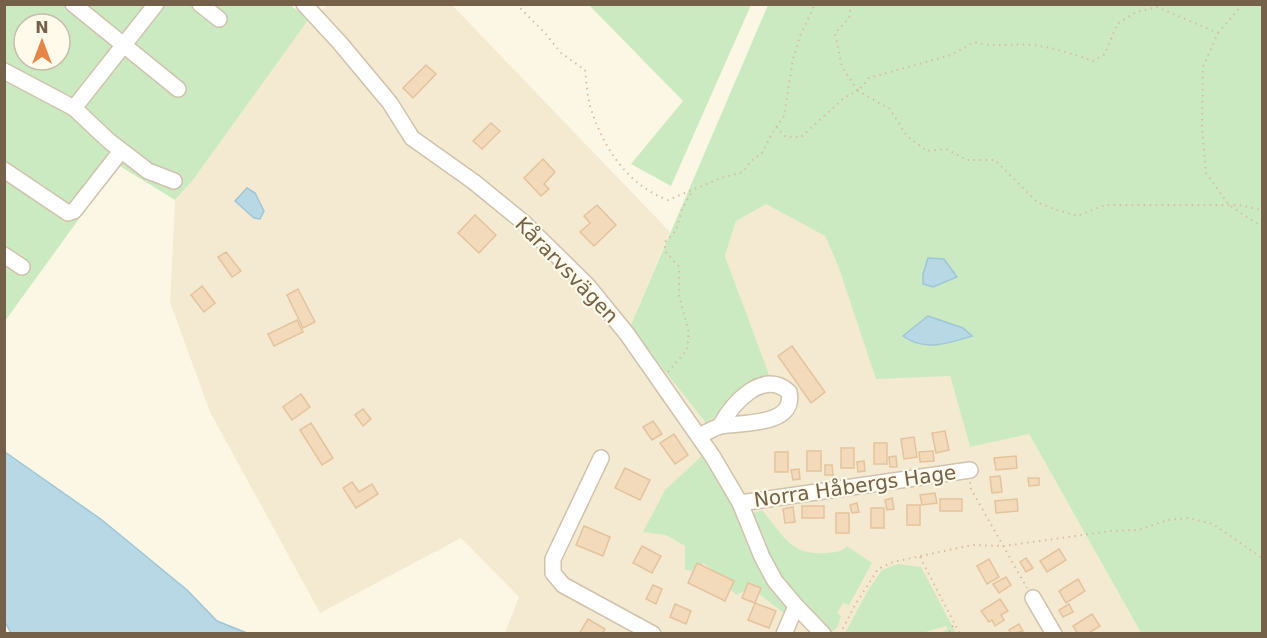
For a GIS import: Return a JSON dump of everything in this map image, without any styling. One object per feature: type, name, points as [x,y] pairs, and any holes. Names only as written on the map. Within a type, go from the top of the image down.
[{"type":"street","points":[[73,4],[178,89]]},
{"type":"street","points":[[74,108],[156,4]]},
{"type":"street","points":[[201,4],[219,19]]},
{"type":"street","name":"Kårarvsvägen","points":[[304,4],[390,103],[412,138],[487,192],[523,222],[588,286],[627,334],[699,436],[740,502],[762,557],[779,586],[823,633]]},
{"type":"street","points":[[4,71],[74,108],[121,151],[148,171],[174,181]]},
{"type":"street","points":[[4,170],[68,213],[74,211],[121,151]]},
{"type":"street","points":[[4,255],[22,267]]},
{"type":"street","points":[[699,436],[720,426]]},
{"type":"street","points":[[601,458],[553,559],[553,573],[563,585],[653,633]]},
{"type":"street","name":"Norra Håbergs Hage","points":[[740,502],[970,470]]},
{"type":"street","points":[[1033,598],[1054,633]]},
{"type":"street","points":[[784,633],[796,606]]},
{"type":"path","points":[[516,4],[561,53],[585,70],[591,110],[607,149],[630,177],[651,194],[668,200],[721,178],[743,172],[751,161],[764,152],[784,116],[793,59],[800,36],[815,4]]},
{"type":"path","points":[[851,4],[849,18],[835,33],[842,67],[858,91],[890,109],[907,136],[927,151],[946,149],[967,160],[995,160],[1037,202],[1077,216],[1105,204],[1239,204],[1263,210]]},
{"type":"path","points":[[1243,4],[1218,33],[1203,67],[1202,127],[1206,173],[1229,204],[1263,227]]},
{"type":"path","points":[[776,127],[786,137],[801,137],[844,97],[858,91],[869,78],[951,54],[974,42],[990,46],[1031,45],[1061,51],[1092,61],[1105,54],[1117,24],[1136,12],[1157,7],[1218,33]]},
{"type":"path","points":[[660,381],[687,350],[689,333],[679,295],[679,267],[665,251],[665,242],[674,234],[680,223],[681,213],[693,189]]},
{"type":"path","points":[[970,470],[971,489],[1033,598]]},
{"type":"path","points":[[840,633],[878,569],[893,562],[972,545],[1004,546],[1111,531],[1138,530],[1168,520],[1188,518],[1213,524],[1263,558]]},
{"type":"path","points":[[920,557],[960,633]]},
{"type":"path","points":[[949,632],[954,624]]},
{"type":"shaded area","points":[[328,5],[452,5],[670,232],[630,327],[770,377],[725,256],[736,221],[766,203],[825,236],[839,268],[950,376],[970,447],[1029,434],[1141,633],[505,633],[519,597],[461,538],[320,613],[210,412],[170,302],[175,200],[193,180],[309,19]]},
{"type":"green space","points":[[5,5],[290,5],[309,19],[193,180],[175,200],[118,165],[5,321]]},
{"type":"green space","points":[[589,5],[751,5],[671,186],[631,164],[683,101]]},
{"type":"green space","points":[[768,5],[1262,5],[1262,633],[1141,633],[1029,434],[970,447],[950,376],[876,379],[839,268],[825,236],[766,204],[736,221],[725,256],[770,377],[706,423],[630,327]]},
{"type":"green space","points":[[704,454],[720,476],[790,608],[785,614],[759,594],[744,591],[737,595],[730,590],[719,575],[703,563],[698,571],[685,570],[685,546],[666,535],[643,532],[665,490]]},
{"type":"green space","points":[[762,510],[788,542],[795,547],[813,553],[825,553],[840,551],[847,546],[872,563],[849,605],[843,603],[837,613],[841,616],[837,628],[829,633],[775,572],[751,514]]},
{"type":"green space","points":[[898,564],[921,567],[956,633],[948,630],[950,633],[940,633],[948,629],[946,626],[922,633],[845,633],[882,570]]},
{"type":"water","points":[[247,188],[255,193],[264,211],[260,219],[254,218],[235,201]]},
{"type":"water","points":[[928,258],[944,259],[957,277],[933,287],[923,284],[923,274]]},
{"type":"water","points":[[928,316],[963,328],[972,336],[937,345],[928,345],[911,341],[903,336]]},
{"type":"water","points":[[5,452],[102,520],[187,590],[217,621],[247,633],[11,633],[4,620]]},
{"type":"building","points":[[426,65],[436,74],[413,98],[403,88]]},
{"type":"building","points":[[491,123],[500,131],[482,149],[473,141]]},
{"type":"building","points":[[543,159],[555,172],[544,184],[549,189],[541,196],[524,178]]},
{"type":"building","points":[[597,205],[616,225],[594,246],[580,232],[590,223],[584,216]]},
{"type":"building","points":[[475,215],[496,235],[479,253],[458,233]]},
{"type":"building","points":[[226,252],[241,271],[232,277],[218,257]]},
{"type":"building","points":[[202,286],[215,303],[204,312],[191,295]]},
{"type":"building","points":[[298,289],[315,322],[303,328],[287,295]]},
{"type":"building","points":[[297,320],[303,332],[274,346],[268,334]]},
{"type":"building","points":[[792,346],[825,392],[811,403],[778,356]]},
{"type":"building","points":[[301,394],[310,407],[292,420],[283,407]]},
{"type":"building","points":[[363,409],[371,419],[363,426],[355,415]]},
{"type":"building","points":[[653,421],[662,434],[652,440],[643,427]]},
{"type":"building","points":[[311,423],[333,458],[322,465],[300,430]]},
{"type":"building","points":[[945,431],[949,450],[936,453],[932,433]]},
{"type":"building","points":[[674,434],[688,455],[675,464],[660,443]]},
{"type":"building","points":[[914,437],[917,457],[904,459],[901,439]]},
{"type":"building","points":[[874,443],[887,443],[887,464],[874,464]]},
{"type":"building","points":[[841,448],[854,448],[854,468],[841,468]]},
{"type":"building","points":[[807,451],[821,451],[821,471],[807,471]]},
{"type":"building","points":[[933,451],[934,461],[920,462],[919,452]]},
{"type":"building","points":[[775,452],[788,452],[788,472],[775,472]]},
{"type":"building","points":[[896,456],[897,467],[890,467],[889,457]]},
{"type":"building","points":[[1016,456],[1017,468],[996,470],[994,458]]},
{"type":"building","points":[[864,461],[865,471],[858,472],[857,462]]},
{"type":"building","points":[[825,465],[832,465],[833,475],[825,475]]},
{"type":"building","points":[[625,468],[650,480],[640,500],[615,488]]},
{"type":"building","points":[[799,469],[800,479],[793,480],[791,470]]},
{"type":"building","points":[[1000,476],[1002,492],[992,493],[990,477]]},
{"type":"building","points":[[1028,478],[1039,478],[1039,485],[1029,486]]},
{"type":"building","points":[[352,482],[359,492],[372,484],[378,494],[356,508],[343,488]]},
{"type":"building","points":[[935,493],[937,503],[922,505],[920,495]]},
{"type":"building","points":[[892,498],[894,509],[887,510],[885,500]]},
{"type":"building","points":[[940,499],[962,499],[962,511],[940,511]]},
{"type":"building","points":[[1017,499],[1018,511],[996,513],[995,501]]},
{"type":"building","points":[[857,503],[859,512],[852,513],[850,505]]},
{"type":"building","points":[[907,505],[920,505],[920,525],[907,525]]},
{"type":"building","points":[[802,506],[824,506],[824,518],[802,518]]},
{"type":"building","points":[[793,507],[795,522],[785,523],[783,509]]},
{"type":"building","points":[[871,508],[884,508],[884,528],[871,528]]},
{"type":"building","points":[[836,513],[849,513],[849,533],[836,533]]},
{"type":"building","points":[[584,526],[610,537],[603,556],[576,545]]},
{"type":"building","points":[[642,546],[661,556],[652,573],[633,563]]},
{"type":"building","points":[[1059,549],[1066,560],[1047,572],[1040,561]]},
{"type":"building","points":[[1026,558],[1033,568],[1026,572],[1020,562]]},
{"type":"building","points":[[989,559],[999,577],[987,584],[977,566]]},
{"type":"building","points":[[697,563],[734,581],[725,601],[688,583]]},
{"type":"building","points":[[1006,577],[1011,585],[999,593],[993,584]]},
{"type":"building","points":[[1078,579],[1085,591],[1066,603],[1059,591]]},
{"type":"building","points":[[748,583],[761,588],[755,603],[742,598]]},
{"type":"building","points":[[653,585],[662,589],[656,604],[646,599]]},
{"type":"building","points":[[1000,599],[1008,611],[1001,615],[1004,620],[995,626],[992,620],[989,622],[981,611]]},
{"type":"building","points":[[755,603],[776,611],[769,628],[748,620]]},
{"type":"building","points":[[675,604],[691,611],[686,624],[670,617]]},
{"type":"building","points":[[1069,604],[1073,612],[1063,617],[1059,610]]},
{"type":"building","points":[[1092,614],[1100,626],[1087,634],[1078,634],[1073,626]]},
{"type":"building","points":[[588,619],[605,629],[602,634],[579,634]]},
{"type":"building","points":[[1019,624],[1023,631],[1011,634],[1009,630]]}]
